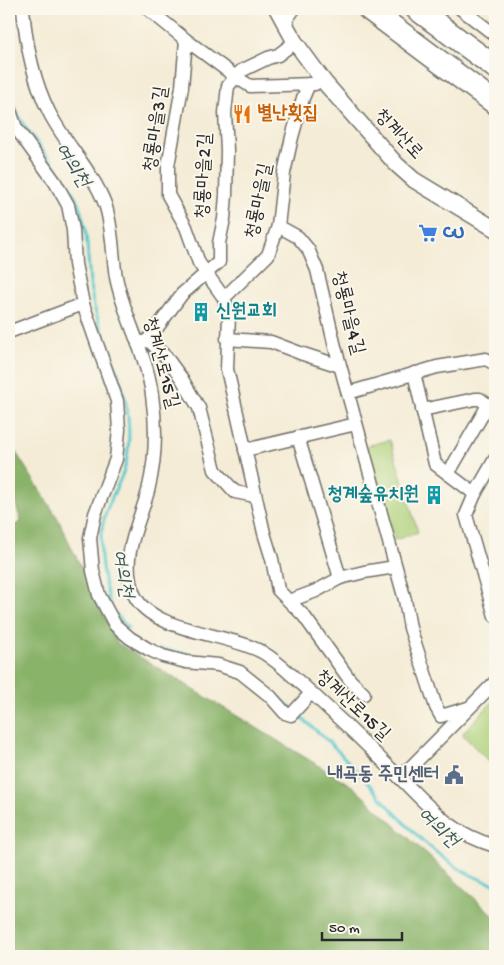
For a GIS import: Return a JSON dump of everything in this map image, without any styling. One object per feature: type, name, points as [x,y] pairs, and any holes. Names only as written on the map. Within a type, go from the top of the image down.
[{"type":"highway","points":[[369,9],[495,103]]},
{"type":"highway","points":[[417,9],[495,67]]},
{"type":"street","name":"청계산로15길","points":[[23,9],[32,68],[49,112],[87,171],[104,203],[112,230],[116,278],[143,342],[152,391],[156,430],[155,456],[148,492],[132,538],[128,564],[134,596],[144,610],[164,621],[238,642],[264,653],[311,693],[437,816],[462,834],[495,846]]},
{"type":"street","points":[[148,9],[186,40],[250,86],[325,83]]},
{"type":"street","name":"청계산로","points":[[277,9],[295,42],[325,83],[396,164],[414,180],[495,229]]},
{"type":"street","points":[[284,23],[294,9]]},
{"type":"street","points":[[461,9],[495,35]]},
{"type":"street","name":"청룡마을3길","points":[[186,40],[182,87],[168,166],[168,195],[186,227],[199,263],[224,298]]},
{"type":"street","points":[[236,77],[241,71],[278,55],[295,42]]},
{"type":"street","name":"청룡마을2길","points":[[206,274],[219,262],[219,243],[224,220],[226,195],[227,150],[225,113],[228,86],[236,77]]},
{"type":"street","name":"청룡마을길","points":[[224,298],[268,255],[278,226],[284,173],[303,98],[309,84]]},
{"type":"street","points":[[9,108],[16,128],[55,182],[68,205],[73,230],[74,264],[83,304],[117,400],[119,430],[116,459],[95,514],[90,538],[93,571],[99,595],[115,625],[130,638],[163,656],[186,662],[218,665],[240,672],[270,696],[284,712],[291,715],[311,693]]},
{"type":"street","name":"청룡마을4길","points":[[278,226],[298,237],[308,249],[317,270],[340,366],[405,600],[410,628],[436,707],[441,716],[468,708]]},
{"type":"street","points":[[206,274],[182,294],[143,342],[172,364],[199,408],[215,470],[235,492],[255,496]]},
{"type":"street","points":[[224,298],[229,315],[227,369],[278,590],[304,616],[350,680],[364,694]]},
{"type":"street","points":[[9,332],[83,304]]},
{"type":"street","points":[[227,339],[271,342],[340,366]]},
{"type":"street","points":[[348,392],[437,367],[486,359],[495,364]]},
{"type":"street","points":[[414,373],[436,464],[475,494]]},
{"type":"street","points":[[422,410],[476,398],[488,405],[448,474]]},
{"type":"street","points":[[245,450],[356,424]]},
{"type":"street","points":[[298,438],[340,578]]},
{"type":"street","points":[[495,458],[475,494],[466,515],[495,616]]},
{"type":"street","points":[[289,601],[316,591],[340,578],[364,572],[395,568]]},
{"type":"street","points":[[400,778],[495,682]]},
{"type":"green space","points":[[390,440],[418,532],[395,540],[366,446]]},
{"type":"green space","points":[[15,451],[57,517],[117,643],[352,786],[495,917],[495,956],[9,956],[9,528],[21,522],[9,485],[9,454]]},
{"type":"green space","points":[[493,701],[495,702],[495,768],[462,734]]},
{"type":"waterway","name":"여의천","points":[[9,91],[14,107],[22,121],[67,182],[80,208],[86,233],[90,284],[95,310],[118,372],[125,398],[129,426],[126,464],[106,513],[101,541],[103,572],[110,604]]},
{"type":"waterway","name":"여의천","points":[[116,614],[128,628]]},
{"type":"waterway","name":"여의천","points":[[160,649],[220,660]]},
{"type":"waterway","name":"여의천","points":[[281,699],[291,708]]},
{"type":"waterway","name":"여의천","points":[[296,713],[324,737],[407,826],[428,845],[449,862],[472,876],[495,884]]},
{"type":"place","name":"별난횟집","points":[[242,114]]},
{"type":"place","name":"CU","points":[[428,233]]},
{"type":"place","name":"신원교회","points":[[201,312]]},
{"type":"place","name":"청계숲유치원","points":[[434,495]]},
{"type":"place","name":"내곡동 주민센터","points":[[454,775]]}]
